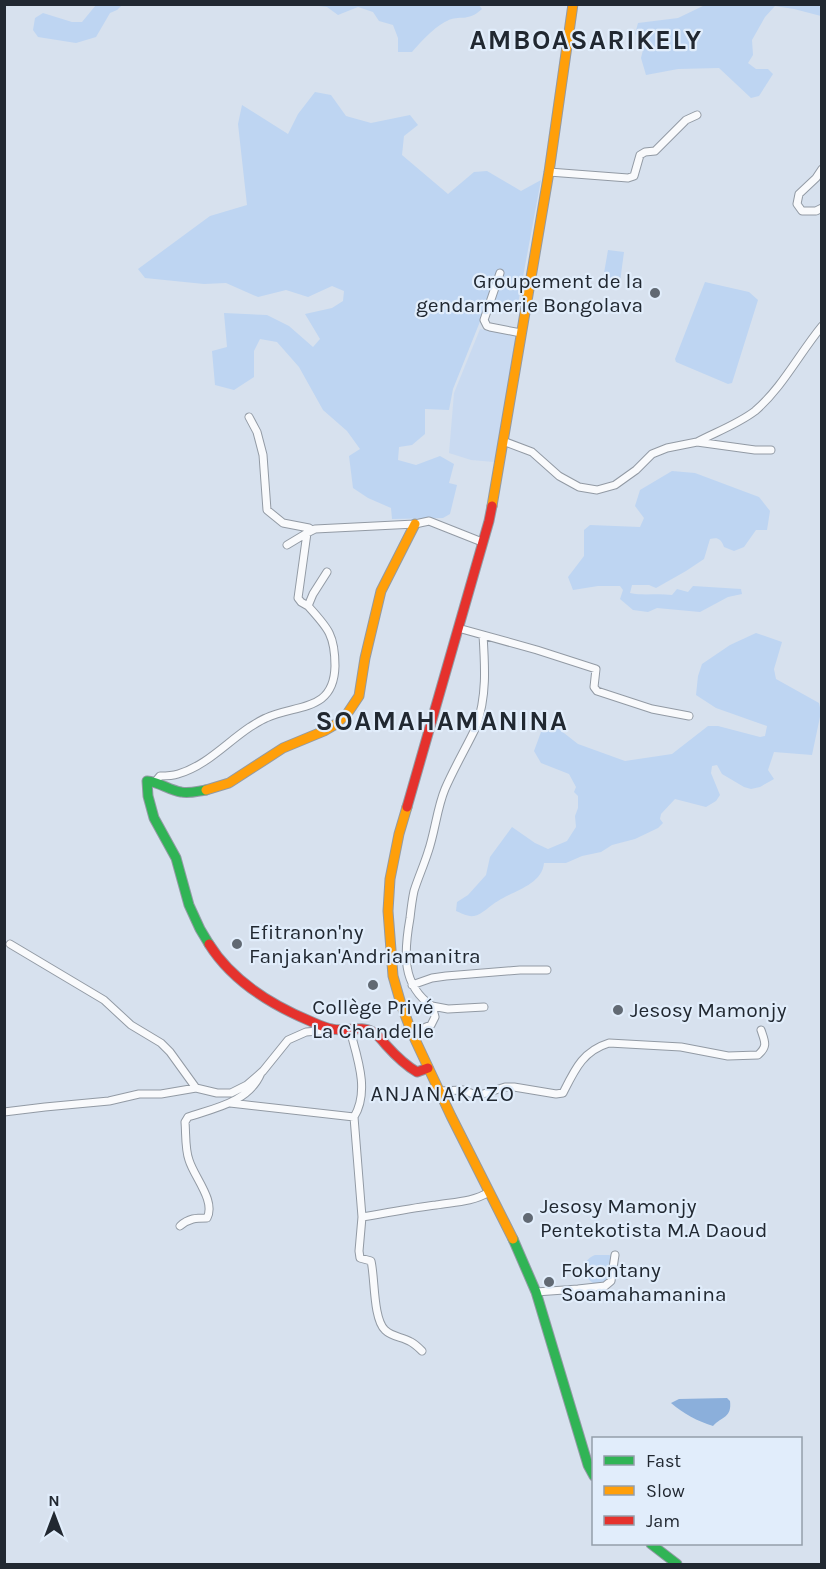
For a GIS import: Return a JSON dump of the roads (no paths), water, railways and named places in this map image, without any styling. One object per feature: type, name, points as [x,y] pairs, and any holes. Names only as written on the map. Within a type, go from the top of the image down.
[{"type":"main road","points":[[573,4],[549,172],[489,521],[399,834],[390,879],[388,911],[393,976],[401,1004],[428,1068],[507,1226],[536,1292],[585,1455],[592,1471]]},
{"type":"main road","points":[[416,524],[381,591],[365,658],[359,696],[347,714],[336,724],[283,748],[229,783],[210,790],[184,793],[155,782],[147,781],[147,788],[152,817],[172,848],[188,905],[206,941],[226,967],[252,991],[293,1014],[332,1029],[374,1032],[406,1066],[417,1072],[428,1068]]},
{"type":"main road","points":[[652,1545],[677,1564]]},
{"type":"street","points":[[549,172],[628,178],[634,176],[640,155],[655,151],[686,120],[697,115]]},
{"type":"street","points":[[822,169],[799,194],[797,204],[802,211],[816,211],[822,208]]},
{"type":"street","points":[[500,273],[484,320],[487,326],[521,333]]},
{"type":"street","points":[[503,441],[532,452],[559,476],[579,487],[597,490],[615,485],[636,470],[652,454],[667,448],[697,442],[755,411],[778,386],[822,326]]},
{"type":"street","points":[[155,782],[159,776],[177,774],[205,762],[224,746],[266,718],[312,705],[325,696],[332,686],[335,657],[333,639],[330,632],[298,597],[309,528],[283,523],[267,510],[262,455],[257,432],[249,417]]},
{"type":"street","points":[[697,442],[771,450]]},
{"type":"street","points":[[287,545],[310,532],[330,528],[416,524],[429,521],[482,542]]},
{"type":"street","points":[[308,606],[327,572]]},
{"type":"street","points":[[458,628],[596,669],[594,687],[597,691],[652,709],[689,716]]},
{"type":"street","points":[[483,635],[485,678],[480,718],[444,791],[435,832],[414,891],[407,933],[406,956],[408,975],[412,985],[422,999],[432,1006],[448,1009],[484,1007]]},
{"type":"street","points":[[10,944],[104,1000],[131,1025],[160,1043],[170,1052],[196,1088]]},
{"type":"street","points":[[412,985],[446,976],[547,970]]},
{"type":"street","points":[[412,1033],[431,1025],[435,1017],[432,1006]]},
{"type":"street","points":[[4,1112],[109,1101],[139,1094],[161,1094],[196,1088],[218,1093],[231,1092],[247,1085],[288,1040],[306,1032],[332,1029]]},
{"type":"street","points":[[350,1030],[361,1079],[361,1102],[354,1117],[362,1217],[360,1258],[371,1261],[382,1328],[411,1341],[422,1351]]},
{"type":"street","points":[[439,1091],[463,1089],[480,1095],[505,1087],[514,1087],[556,1094],[563,1093],[583,1058],[600,1045],[609,1042],[681,1047],[728,1056],[758,1055],[764,1049],[765,1043],[761,1030]]},
{"type":"street","points":[[180,1226],[186,1220],[207,1218],[210,1212],[208,1201],[188,1158],[185,1122],[188,1117],[231,1103],[257,1083],[262,1071]]},
{"type":"street","points":[[231,1103],[354,1117]]},
{"type":"street","points":[[362,1217],[467,1201],[480,1198],[489,1192]]},
{"type":"street","points":[[536,1292],[605,1286],[611,1281],[615,1255]]},
{"type":"place","name":"Groupement de la gendarmerie Bongolava","points":[[655,293]]},
{"type":"place","name":"Efitranon'ny Fanjakan'Andriamanitra","points":[[237,944]]},
{"type":"place","name":"Collège Privé La Chandelle","points":[[373,985]]},
{"type":"place","name":"Jesosy Mamonjy","points":[[618,1010]]},
{"type":"place","name":"Jesosy Mamonjy Pentekotista M.A Daoud","points":[[528,1218]]},
{"type":"place","name":"Fokontany Soamahamanina","points":[[549,1282]]},
{"type":"district","name":"AMBOASARIKELY","points":[[586,40]]},
{"type":"district","name":"SOAMAHAMANINA","points":[[442,721]]},
{"type":"district","name":"ANJANAKAZO","points":[[443,1093]]}]
